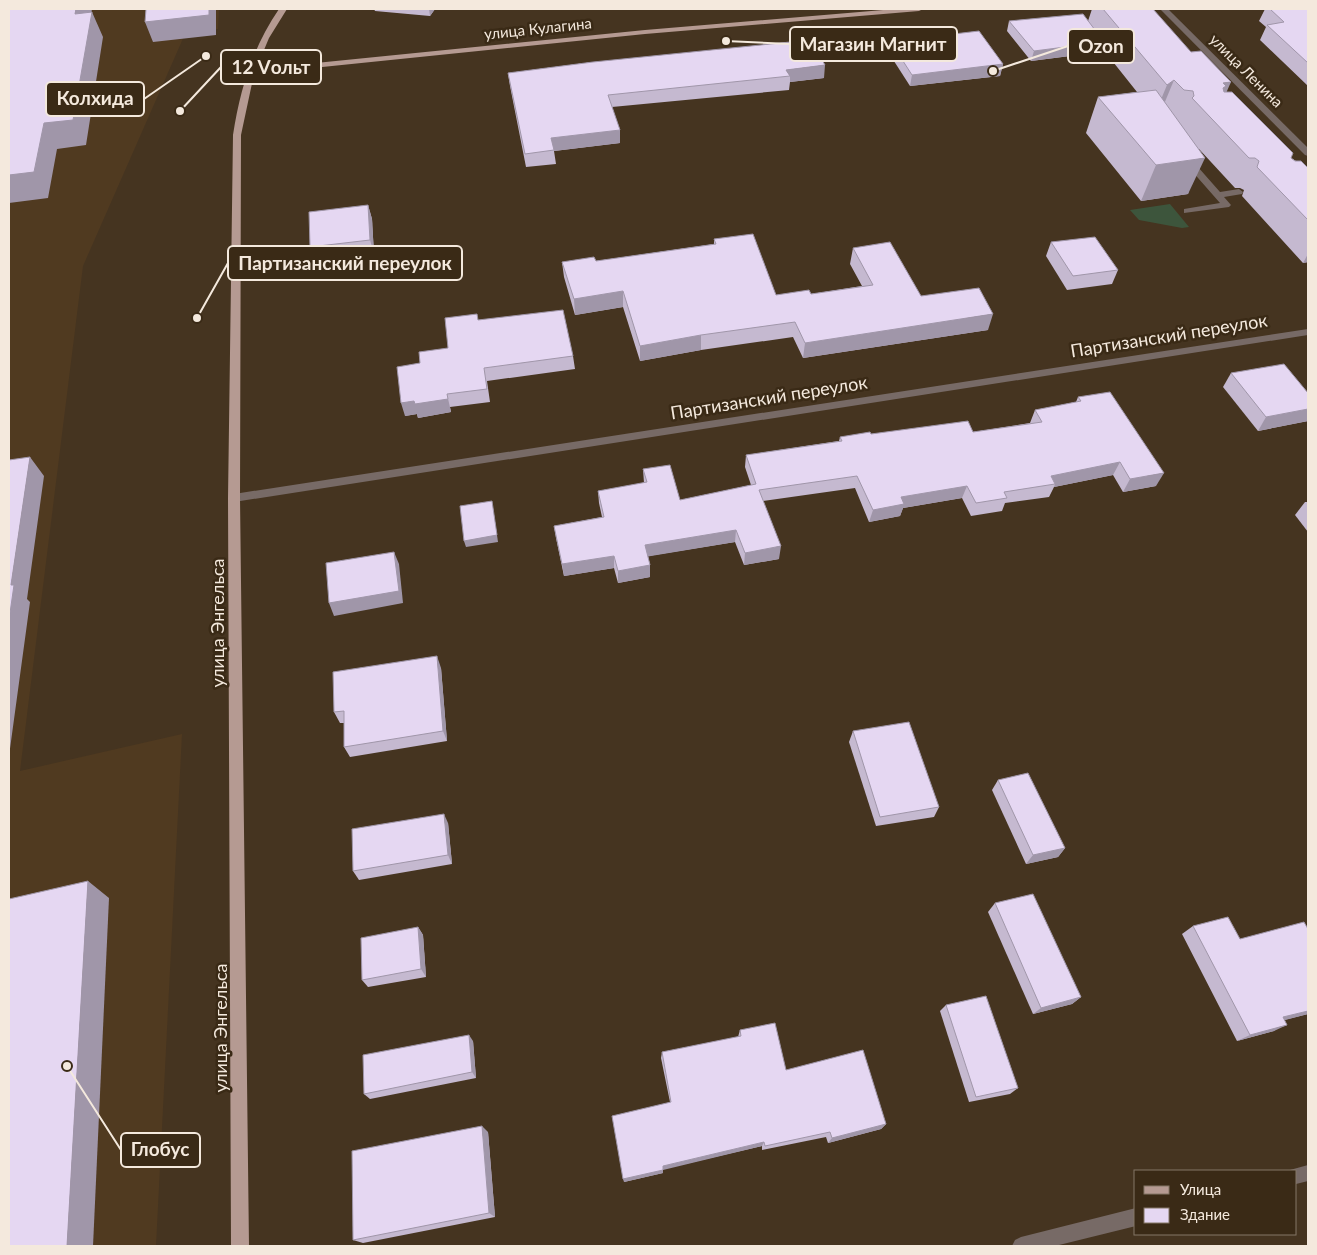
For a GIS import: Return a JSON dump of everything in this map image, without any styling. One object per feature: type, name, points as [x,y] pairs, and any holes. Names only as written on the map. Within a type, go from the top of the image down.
[{"type":"main road","name":"улица Энгельса","points":[[240,1246],[234,498],[237,135],[241,104],[250,72],[266,37],[284,9]]},
{"type":"main road","name":"улица Кулагина","points":[[250,72],[645,32],[919,9]]},
{"type":"street","name":"улица Ленина","points":[[1164,9],[1262,112],[1308,153]]},
{"type":"street","points":[[1182,155],[1226,205],[1187,212]]},
{"type":"street","points":[[1218,195],[1238,192]]},
{"type":"street","name":"Партизанский переулок","points":[[234,498],[1308,332]]},
{"type":"street","points":[[1021,1246],[1134,1218]]},
{"type":"shaded area","points":[[9,9],[219,9],[218,29],[185,34],[83,266],[20,771],[182,734],[156,1246],[9,1246]]},
{"type":"green space","points":[[1170,204],[1189,227],[1182,228],[1139,220],[1130,210]]},
{"type":"building","points":[[9,9],[76,9],[75,14],[92,12],[73,120],[44,123],[34,172],[9,175]]},
{"type":"building","points":[[146,9],[209,9],[209,15],[145,22]]},
{"type":"building","points":[[1103,9],[1153,9],[1191,52],[1201,51],[1231,82],[1223,83],[1226,86],[1223,88],[1224,92],[1232,92],[1293,153],[1291,158],[1295,161],[1301,161],[1308,168],[1308,220],[1257,167],[1259,161],[1255,158],[1249,158],[1192,98],[1194,96],[1193,91],[1184,90],[1174,80],[1167,85]]},
{"type":"building","points":[[1270,9],[1308,9],[1308,63],[1267,25],[1284,22]]},
{"type":"building","points":[[1083,14],[1104,42],[1034,51],[1009,21]]},
{"type":"building","points":[[939,27],[945,35],[979,31],[1003,64],[912,75],[885,33]]},
{"type":"building","points":[[810,40],[825,65],[786,70],[790,76],[608,95],[620,130],[551,138],[554,150],[525,154],[508,73],[593,62]]},
{"type":"building","points":[[1156,90],[1205,158],[1156,165],[1098,97]]},
{"type":"building","points":[[368,205],[370,240],[310,247],[309,212]]},
{"type":"building","points":[[753,234],[776,295],[809,290],[811,294],[873,285],[853,248],[890,242],[921,296],[979,288],[993,314],[805,343],[795,322],[701,335],[640,346],[623,291],[574,299],[562,262],[594,257],[596,261],[716,244],[714,239]]},
{"type":"building","points":[[1095,237],[1118,270],[1073,276],[1051,242]]},
{"type":"building","points":[[563,310],[573,356],[484,368],[487,389],[447,394],[448,399],[415,404],[414,401],[401,403],[397,367],[420,363],[419,352],[448,348],[445,318],[477,314],[478,320]]},
{"type":"building","points":[[1284,364],[1308,393],[1308,409],[1266,417],[1231,373]]},
{"type":"building","points":[[1110,392],[1164,473],[1130,479],[1120,462],[1051,476],[1055,484],[1004,492],[1007,498],[976,503],[967,486],[901,497],[904,504],[873,510],[857,476],[759,490],[781,546],[745,553],[736,530],[645,545],[650,565],[618,571],[614,556],[562,564],[554,526],[604,517],[598,491],[647,482],[643,469],[670,465],[680,500],[756,484],[746,455],[842,441],[840,437],[870,432],[871,434],[968,421],[973,432],[1042,422],[1035,410],[1081,401],[1078,397]]},
{"type":"building","points":[[30,457],[11,585],[14,585],[9,620],[9,460]]},
{"type":"building","points":[[492,501],[497,535],[464,541],[460,506]]},
{"type":"building","points":[[394,552],[399,591],[329,603],[326,563]]},
{"type":"building","points":[[437,656],[443,731],[344,747],[344,711],[334,712],[333,672]]},
{"type":"building","points":[[909,722],[939,807],[880,817],[853,731]]},
{"type":"building","points":[[1028,773],[1065,848],[1033,855],[998,780]]},
{"type":"building","points":[[444,814],[448,855],[353,871],[352,829]]},
{"type":"building","points":[[88,881],[67,1246],[9,1246],[9,899]]},
{"type":"building","points":[[1033,894],[1081,997],[1041,1008],[995,903]]},
{"type":"building","points":[[1228,917],[1240,939],[1304,922],[1308,929],[1308,1011],[1283,1017],[1287,1025],[1250,1035],[1193,926]]},
{"type":"building","points":[[418,927],[421,969],[362,980],[361,938]]},
{"type":"building","points":[[986,996],[1018,1088],[976,1097],[946,1005]]},
{"type":"building","points":[[775,1023],[786,1070],[863,1050],[886,1124],[832,1138],[830,1132],[765,1146],[764,1142],[663,1166],[663,1170],[623,1179],[612,1116],[671,1102],[662,1052],[741,1036],[740,1030]]},
{"type":"building","points":[[469,1035],[472,1072],[364,1094],[363,1055]]},
{"type":"building","points":[[482,1126],[489,1213],[353,1240],[352,1151]]},
{"type":"place","name":"Магазин Магнит","points":[[726,41]]},
{"type":"place","name":"Колхида","points":[[206,56]]},
{"type":"place","name":"Ozon","points":[[993,71]]},
{"type":"place","name":"12 Vольт","points":[[180,111]]},
{"type":"place","name":"Партизанский переулок","points":[[197,318]]},
{"type":"place","name":"Глобус","points":[[67,1066]]}]
